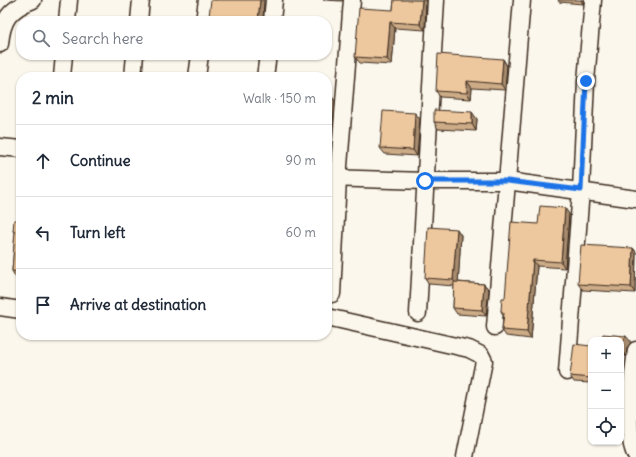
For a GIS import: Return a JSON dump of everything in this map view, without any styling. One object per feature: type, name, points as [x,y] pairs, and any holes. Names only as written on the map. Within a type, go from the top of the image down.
[{"type":"street","points":[[0,44],[3,22],[10,14],[30,0]]},
{"type":"street","points":[[67,16],[68,0]]},
{"type":"street","points":[[139,16],[140,0]]},
{"type":"street","points":[[205,16],[207,0]]},
{"type":"street","points":[[272,16],[274,0]]},
{"type":"street","points":[[332,294],[332,179],[352,0]]},
{"type":"street","points":[[418,313],[436,0]]},
{"type":"street","points":[[495,326],[522,0]]},
{"type":"street","points":[[567,372],[581,190],[586,81],[593,0]]},
{"type":"street","points":[[62,72],[64,60]]},
{"type":"street","points":[[133,72],[135,60]]},
{"type":"street","points":[[198,72],[199,60]]},
{"type":"street","points":[[266,72],[267,60]]},
{"type":"street","points":[[0,147],[16,149]]},
{"type":"street","points":[[332,179],[507,181],[581,190],[636,199]]},
{"type":"street","points":[[0,307],[16,309]]},
{"type":"street","points":[[332,318],[469,349],[481,355],[484,361],[465,457]]},
{"type":"street","points":[[636,350],[630,433],[632,448],[636,456]]},
{"type":"building","points":[[211,0],[260,0],[258,16],[209,16]]},
{"type":"building","points":[[394,0],[422,0],[420,24],[390,22],[387,59],[355,57],[359,8],[393,10]]},
{"type":"building","points":[[438,54],[503,59],[501,84],[467,81],[467,93],[436,91]]},
{"type":"building","points":[[434,110],[472,112],[472,124],[434,122]]},
{"type":"building","points":[[383,111],[415,113],[413,150],[380,148]]},
{"type":"building","points":[[540,206],[565,208],[561,262],[533,260],[527,332],[502,330],[504,313],[501,311],[502,298],[505,298],[511,222],[538,224]]},
{"type":"building","points":[[14,220],[16,220],[16,271],[12,271],[15,231],[13,231]]},
{"type":"building","points":[[428,227],[457,229],[453,280],[425,278]]},
{"type":"building","points":[[581,245],[633,248],[631,287],[578,284]]},
{"type":"building","points":[[454,282],[484,284],[482,310],[453,308]]},
{"type":"building","points":[[603,334],[626,336],[624,339],[624,337],[602,337]]},
{"type":"building","points":[[574,344],[588,346],[588,378],[570,376]]},
{"type":"route","points":[[425,181],[507,181],[581,190],[586,81]]}]
